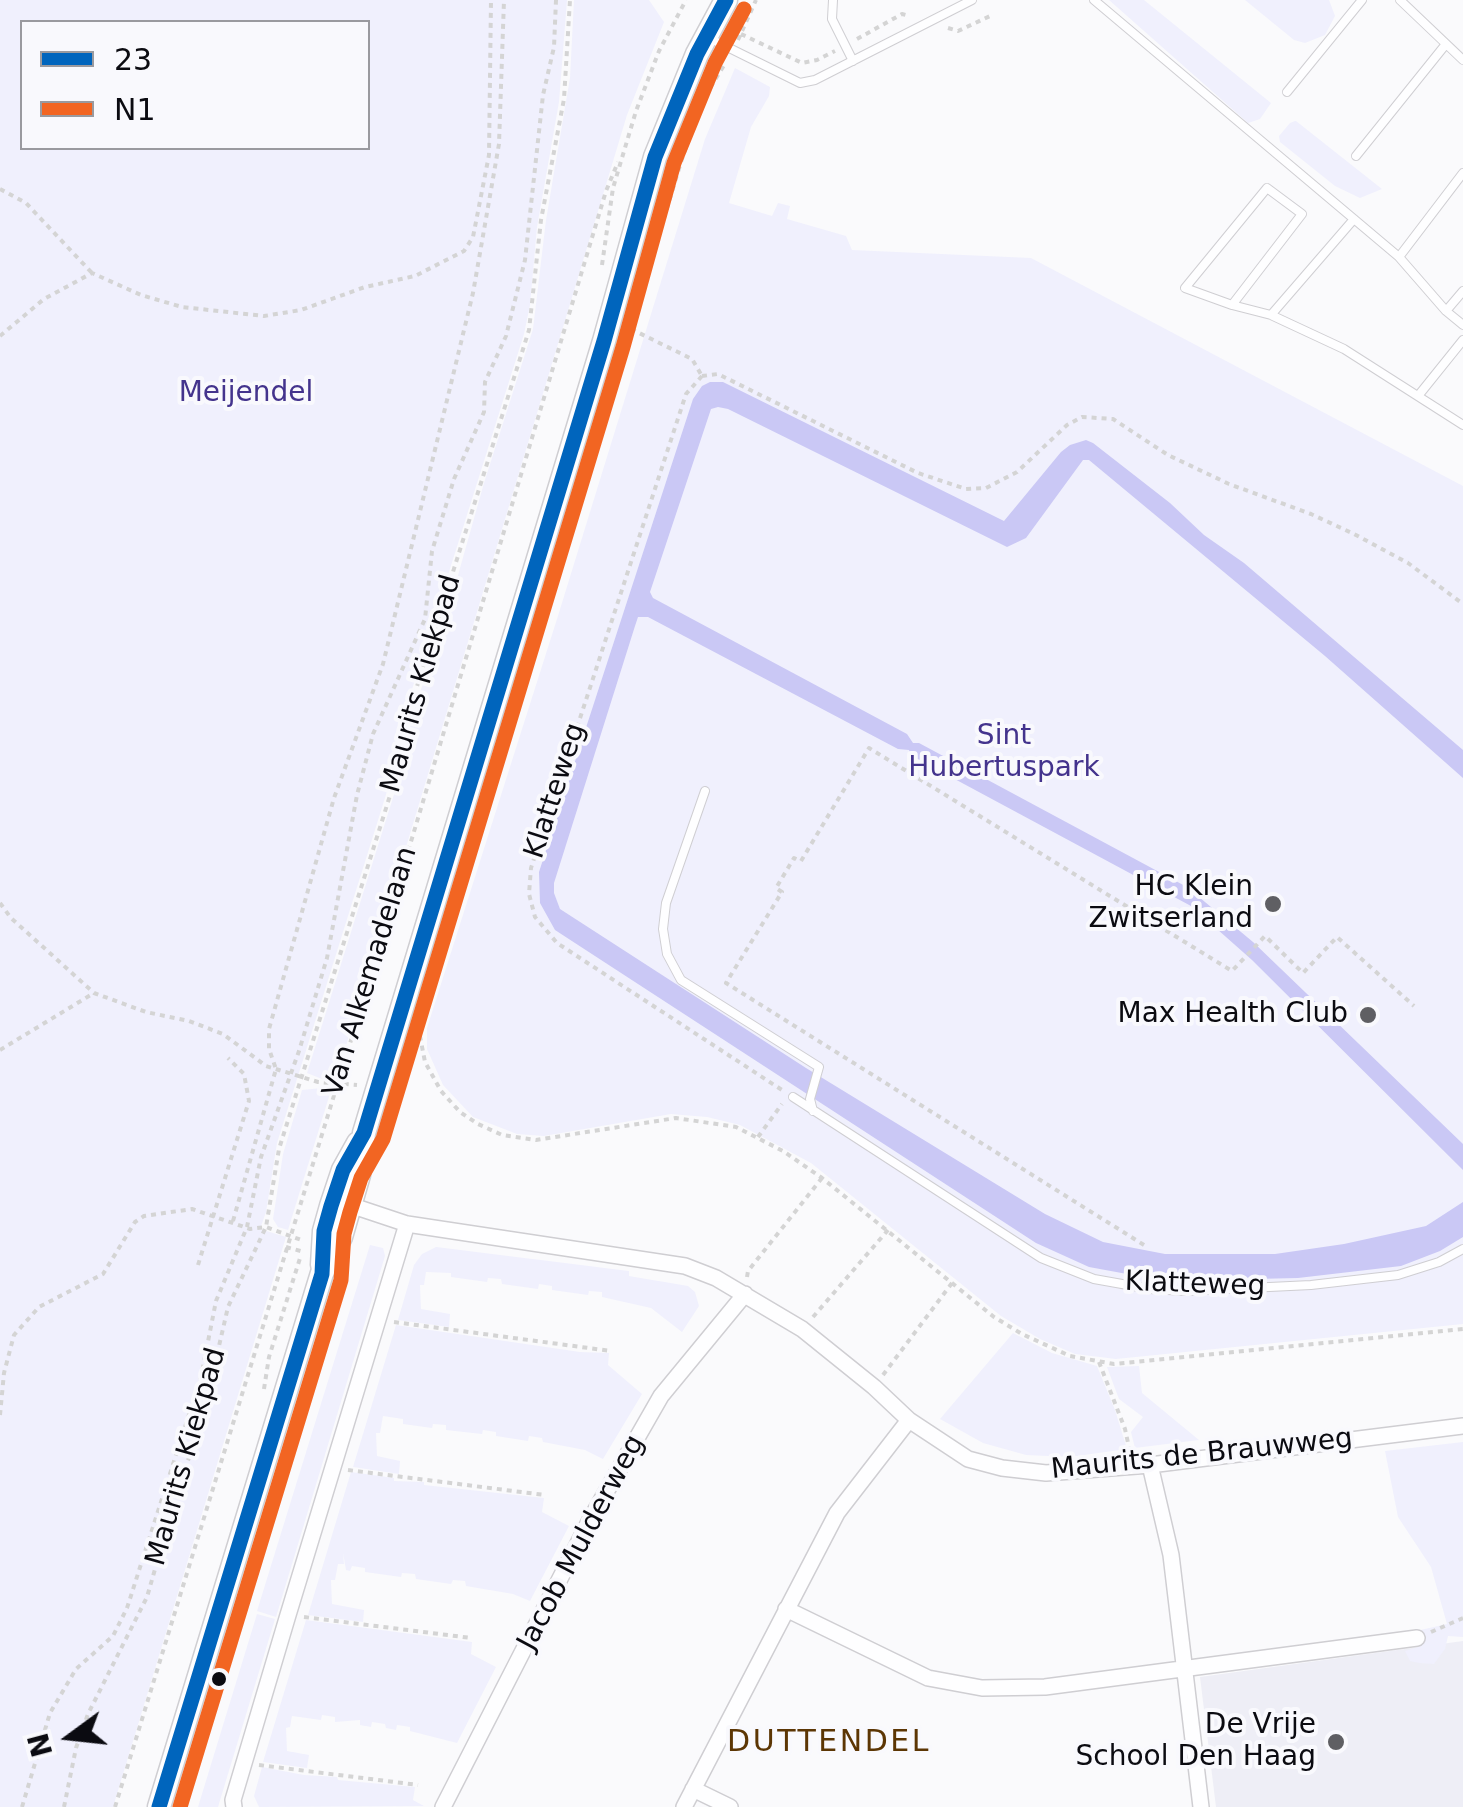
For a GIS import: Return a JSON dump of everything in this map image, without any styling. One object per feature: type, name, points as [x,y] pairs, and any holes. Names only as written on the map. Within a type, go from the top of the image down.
[{"type":"main road","name":"Van Alkemadelaan","points":[[159,1807],[322,1273],[350,1206],[359,1175],[364,1133],[604,341],[655,156],[706,36],[726,0]]},
{"type":"main road","name":"Van Alkemadelaan","points":[[322,1273],[324,1231],[331,1206],[343,1170],[364,1133]]},
{"type":"street","name":"Maurits de Brauwweg","points":[[350,1206],[406,1224],[685,1266],[716,1278],[802,1329],[909,1420],[968,1459],[1002,1468],[1046,1472],[1142,1466],[1463,1426]]},
{"type":"street","points":[[234,1807],[406,1224]]},
{"type":"street","name":"Jacob Mulderweg","points":[[443,1807],[590,1520],[661,1396],[745,1294]]},
{"type":"street","points":[[684,1807],[837,1514],[909,1420]]},
{"type":"street","points":[[1142,1466],[1171,1555],[1201,1807]]},
{"type":"street","points":[[786,1608],[928,1678],[982,1688],[1044,1687],[1417,1638]]},
{"type":"street","points":[[694,1789],[730,1807]]},
{"type":"lane","points":[[833,0],[832,20],[853,61]]},
{"type":"lane","points":[[706,36],[800,83],[815,80],[972,0]]},
{"type":"lane","points":[[1094,0],[1400,257],[1446,311],[1463,324]]},
{"type":"lane","points":[[1287,92],[1362,0]]},
{"type":"lane","points":[[1400,0],[1463,60]]},
{"type":"lane","points":[[1356,156],[1446,44]]},
{"type":"lane","points":[[1400,257],[1463,173]]},
{"type":"lane","points":[[1232,305],[1302,214],[1268,188],[1184,288],[1232,305],[1271,315],[1344,349],[1463,425]]},
{"type":"lane","points":[[1271,315],[1354,219]]},
{"type":"lane","points":[[1446,311],[1463,291]]},
{"type":"lane","points":[[1418,396],[1463,340]]},
{"type":"lane","points":[[705,791],[666,903],[663,929],[667,954],[681,980],[819,1067],[810,1099],[813,1110]]},
{"type":"lane","name":"Klatteweg","points":[[790,1096],[1042,1258],[1094,1279],[1186,1291],[1311,1285],[1398,1275],[1439,1262],[1463,1249]]},
{"type":"path","points":[[0,189],[26,202],[92,273],[141,295],[182,307],[264,316],[301,310],[365,287],[415,276],[464,251],[473,237],[489,155],[491,0]]},
{"type":"path","points":[[233,1221],[276,1068],[269,1050],[269,1028],[334,798],[382,664],[473,293],[499,144],[504,0]]},
{"type":"path","points":[[22,1807],[50,1713],[76,1669],[113,1636],[127,1608],[202,1376],[216,1301],[247,1227],[261,1157],[327,958],[350,830],[373,734],[424,620],[432,551],[454,479],[484,412],[485,382],[506,336],[525,260],[543,95],[554,47],[556,0]]},
{"type":"path","name":"Maurits Kiekpad","points":[[64,1807],[76,1748],[88,1714],[147,1597],[183,1472],[198,1438],[228,1308],[266,1228],[279,1149],[393,786],[409,712],[529,330],[542,220],[564,99],[570,0]]},
{"type":"path","name":"Van Alkemadelaan","points":[[602,271],[613,188],[628,138],[646,83],[686,0]]},
{"type":"path","points":[[756,0],[741,34],[802,63],[818,60],[902,14],[958,31],[990,16]]},
{"type":"path","points":[[538,633],[702,101],[723,68]]},
{"type":"path","name":"Van Alkemadelaan","points":[[115,1807],[606,191],[628,138]]},
{"type":"path","points":[[0,336],[44,298],[92,273]]},
{"type":"path","points":[[631,329],[692,359],[702,376],[718,374],[918,473],[966,489],[986,488],[1017,472],[1067,425],[1082,417],[1113,419],[1168,455],[1214,477],[1354,534],[1408,563],[1463,604]]},
{"type":"path","name":"Klatteweg","points":[[702,376],[686,394],[531,868],[529,894],[535,917],[556,943],[790,1096]]},
{"type":"path","points":[[1144,1245],[726,983],[782,892],[776,888],[794,858],[800,861],[869,748],[1232,971],[1265,936],[1304,973],[1337,937],[1414,1006]]},
{"type":"path","points":[[0,903],[32,938],[94,993],[223,1034],[266,1066],[318,1082],[357,1085]]},
{"type":"path","points":[[0,1050],[94,993]]},
{"type":"path","points":[[414,1041],[418,1026],[426,1062],[441,1090],[469,1118],[502,1136],[536,1140],[676,1118],[708,1120],[758,1137],[822,1178],[1022,1334],[1070,1356],[1100,1362],[1212,1355],[1463,1328]]},
{"type":"path","points":[[198,1265],[249,1101],[244,1074],[228,1058]]},
{"type":"path","points":[[758,1137],[778,1109]]},
{"type":"path","points":[[745,1294],[748,1271],[822,1178]]},
{"type":"path","points":[[0,1415],[4,1373],[14,1335],[39,1307],[103,1274],[135,1222],[144,1216],[192,1208],[306,1242]]},
{"type":"path","points":[[802,1329],[888,1230]]},
{"type":"path","points":[[874,1387],[952,1283]]},
{"type":"path","points":[[394,1322],[612,1351]]},
{"type":"path","points":[[1100,1362],[1142,1466]]},
{"type":"path","points":[[348,1470],[545,1495]]},
{"type":"path","points":[[304,1618],[472,1638]]},
{"type":"path","points":[[1417,1638],[1463,1618]]},
{"type":"path","points":[[259,1765],[418,1785]]},
{"type":"shaded area","name":"De Vrije School Den Haag","points":[[1463,1641],[1463,1807],[1216,1807],[1200,1677]]},
{"type":"green space","name":"Meijendel","points":[[0,0],[567,0],[559,102],[537,227],[524,334],[408,702],[389,785],[277,1143],[260,1229],[286,1237],[113,1807],[0,1807]]},
{"type":"green space","points":[[574,0],[649,0],[664,22],[627,115],[336,1079],[322,1079],[307,1073],[396,788],[414,710],[533,329],[546,220],[570,78]]},
{"type":"green space","points":[[1109,0],[1144,0],[1271,103],[1260,119],[1248,123]]},
{"type":"green space","points":[[1245,0],[1329,0],[1335,16],[1325,35],[1305,43],[1294,40]]},
{"type":"green space","name":"Sint Hubertuspark","points":[[735,68],[770,87],[751,127],[729,203],[772,216],[778,203],[790,206],[787,219],[846,236],[852,250],[1031,258],[1463,486],[1463,1324],[1116,1359],[1075,1354],[1001,1316],[811,1163],[740,1125],[671,1114],[544,1136],[517,1134],[473,1117],[443,1085],[427,1049],[427,1028],[705,139]]},
{"type":"green space","points":[[1295,121],[1382,189],[1360,198],[1335,186],[1280,142],[1279,136]]},
{"type":"green space","points":[[332,1087],[288,1230],[278,1227],[273,1219],[283,1154],[302,1090]]},
{"type":"green space","points":[[370,1245],[383,1248],[385,1256],[276,1617],[257,1611]]},
{"type":"green space","points":[[436,1247],[629,1271],[629,1276],[688,1286],[695,1292],[699,1306],[682,1332],[651,1308],[602,1297],[602,1292],[589,1291],[588,1295],[552,1290],[552,1286],[539,1284],[538,1289],[502,1284],[501,1279],[488,1278],[487,1282],[451,1277],[451,1273],[426,1272],[424,1285],[420,1285],[421,1309],[450,1314],[449,1327],[398,1320],[414,1265],[422,1254]]},
{"type":"green space","points":[[396,1325],[609,1353],[608,1365],[642,1394],[603,1459],[585,1450],[543,1442],[542,1438],[529,1436],[528,1441],[483,1430],[482,1434],[446,1430],[446,1425],[433,1424],[432,1428],[403,1424],[403,1419],[383,1416],[380,1433],[376,1433],[377,1456],[400,1461],[399,1474],[353,1467]]},
{"type":"green space","points":[[1013,1333],[1052,1353],[1097,1366],[1127,1449],[1070,1457],[1026,1455],[983,1443],[940,1419]]},
{"type":"green space","points":[[1139,1366],[1142,1393],[1199,1440],[1135,1448],[1131,1432],[1143,1417],[1119,1399],[1107,1367]]},
{"type":"green space","points":[[1463,1442],[1463,1637],[1448,1636],[1445,1649],[1434,1664],[1419,1663],[1410,1661],[1405,1651],[1418,1647],[1416,1631],[1447,1624],[1431,1567],[1398,1517],[1385,1451]]},
{"type":"green space","points":[[351,1472],[394,1481],[544,1498],[542,1512],[569,1526],[530,1601],[466,1586],[465,1581],[453,1580],[451,1584],[416,1579],[415,1574],[402,1573],[401,1577],[365,1572],[365,1568],[352,1566],[350,1571],[346,1570],[343,1553],[344,1564],[338,1564],[335,1580],[331,1580],[332,1604],[364,1610],[363,1622],[308,1615]]},
{"type":"green space","points":[[257,1614],[275,1619],[218,1807],[198,1807]]},
{"type":"green space","points":[[306,1620],[472,1642],[471,1654],[496,1667],[457,1743],[404,1726],[397,1725],[396,1730],[372,1722],[371,1727],[360,1725],[360,1720],[335,1722],[335,1717],[322,1715],[321,1720],[292,1716],[290,1727],[286,1728],[287,1751],[309,1755],[307,1768],[263,1762]]},
{"type":"green space","points":[[262,1767],[338,1780],[415,1787],[413,1800],[424,1806],[259,1807],[254,1796]]},
{"type":"water","points":[[710,382],[723,382],[1004,521],[1061,452],[1086,440],[1093,443],[1244,563],[1463,750],[1463,778],[1325,656],[1089,460],[1083,460],[1026,538],[1007,547],[728,409],[711,409],[650,592],[653,598],[907,734],[913,743],[1187,887],[1253,942],[1463,1144],[1463,1170],[1252,960],[1191,906],[910,755],[909,750],[898,749],[648,617],[638,617],[554,883],[560,909],[806,1068],[1045,1214],[1103,1242],[1165,1254],[1275,1254],[1426,1226],[1463,1202],[1463,1237],[1401,1266],[1298,1278],[1165,1281],[1089,1267],[1036,1243],[555,930],[540,903],[539,872],[693,399]]},
{"type":"transit line","name":"23","points":[[159,1807],[322,1274],[324,1231],[331,1206],[343,1170],[364,1133],[604,341],[655,157],[697,54],[726,0]]},
{"type":"transit line","name":"N1","points":[[180,1807],[341,1280],[344,1234],[350,1212],[361,1178],[383,1139],[623,347],[674,163],[715,63],[744,9]]},
{"type":"place","name":"HC Klein Zwitserland","points":[[1273,904]]},
{"type":"place","name":"Max Health Club","points":[[1368,1015]]},
{"type":"place","name":"De Vrije School Den Haag","points":[[1336,1742]]},
{"type":"district","name":"DUTTENDEL","points":[[829,1743]]}]
